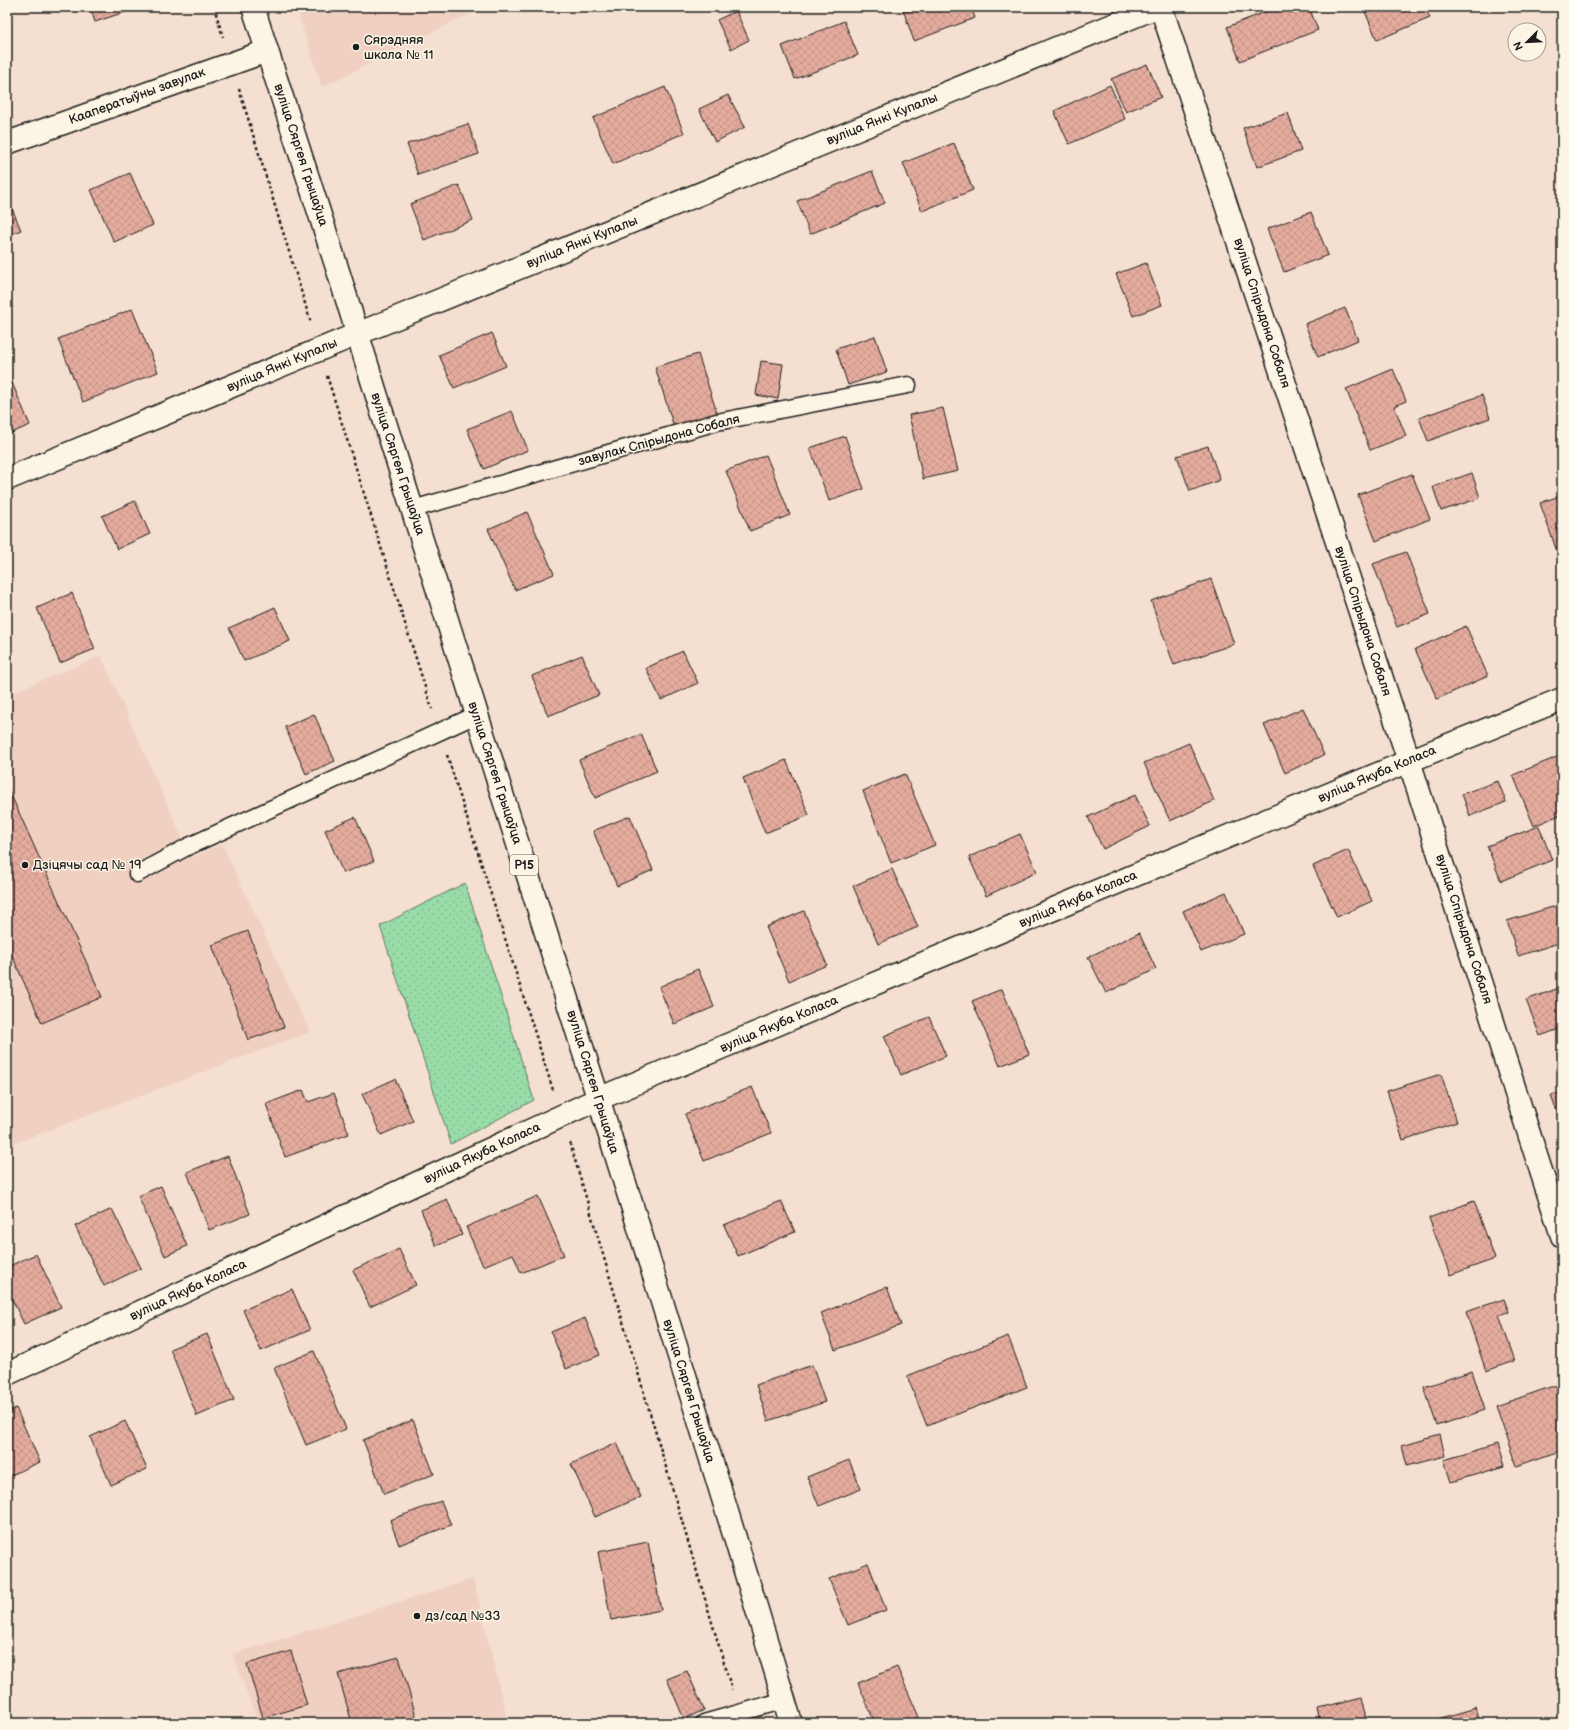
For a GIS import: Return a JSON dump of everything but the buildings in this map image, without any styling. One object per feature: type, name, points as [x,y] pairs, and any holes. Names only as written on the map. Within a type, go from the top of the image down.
[{"type":"street","name":"вуліца Сяргея Грыцаўца","points":[[253,7],[339,275],[356,334],[413,510],[476,715],[598,1099],[791,1723]]},
{"type":"street","name":"вуліца Янкі Купалы","points":[[7,479],[356,334],[1157,7]]},
{"type":"street","name":"вуліца Спірыдона Собаля","points":[[1161,7],[1409,761],[1554,1182],[1562,1236]]},
{"type":"street","name":"Кааператыўны завулак","points":[[7,143],[267,51]]},
{"type":"street","name":"вуліца Якуба Коласа","points":[[7,1374],[598,1099],[1409,761],[1562,699]]},
{"type":"lane","name":"завулак Спірыдона Собаля","points":[[413,510],[717,422],[908,386]]},
{"type":"lane","points":[[137,874],[187,847],[476,715]]},
{"type":"lane","points":[[704,1723],[738,1712],[785,1700]]},
{"type":"path","points":[[214,7],[302,291],[318,351],[562,1116],[738,1712]]},
{"type":"shaded area","name":"Сярэдняя школа № 11","points":[[296,7],[483,7],[322,87]]},
{"type":"shaded area","points":[[101,656],[191,858],[222,844],[310,1032],[7,1146],[7,695]]},
{"type":"shaded area","name":"дз/сад №33","points":[[473,1579],[508,1723],[258,1723],[233,1654]]},
{"type":"green space","points":[[465,883],[534,1100],[451,1144],[380,926]]},
{"type":"place","name":"Сярэдняя школа № 11","points":[[356,47]]},
{"type":"place","name":"Дзіцячы сад № 19","points":[[25,865]]},
{"type":"place","name":"дз/сад №33","points":[[417,1616]]}]
